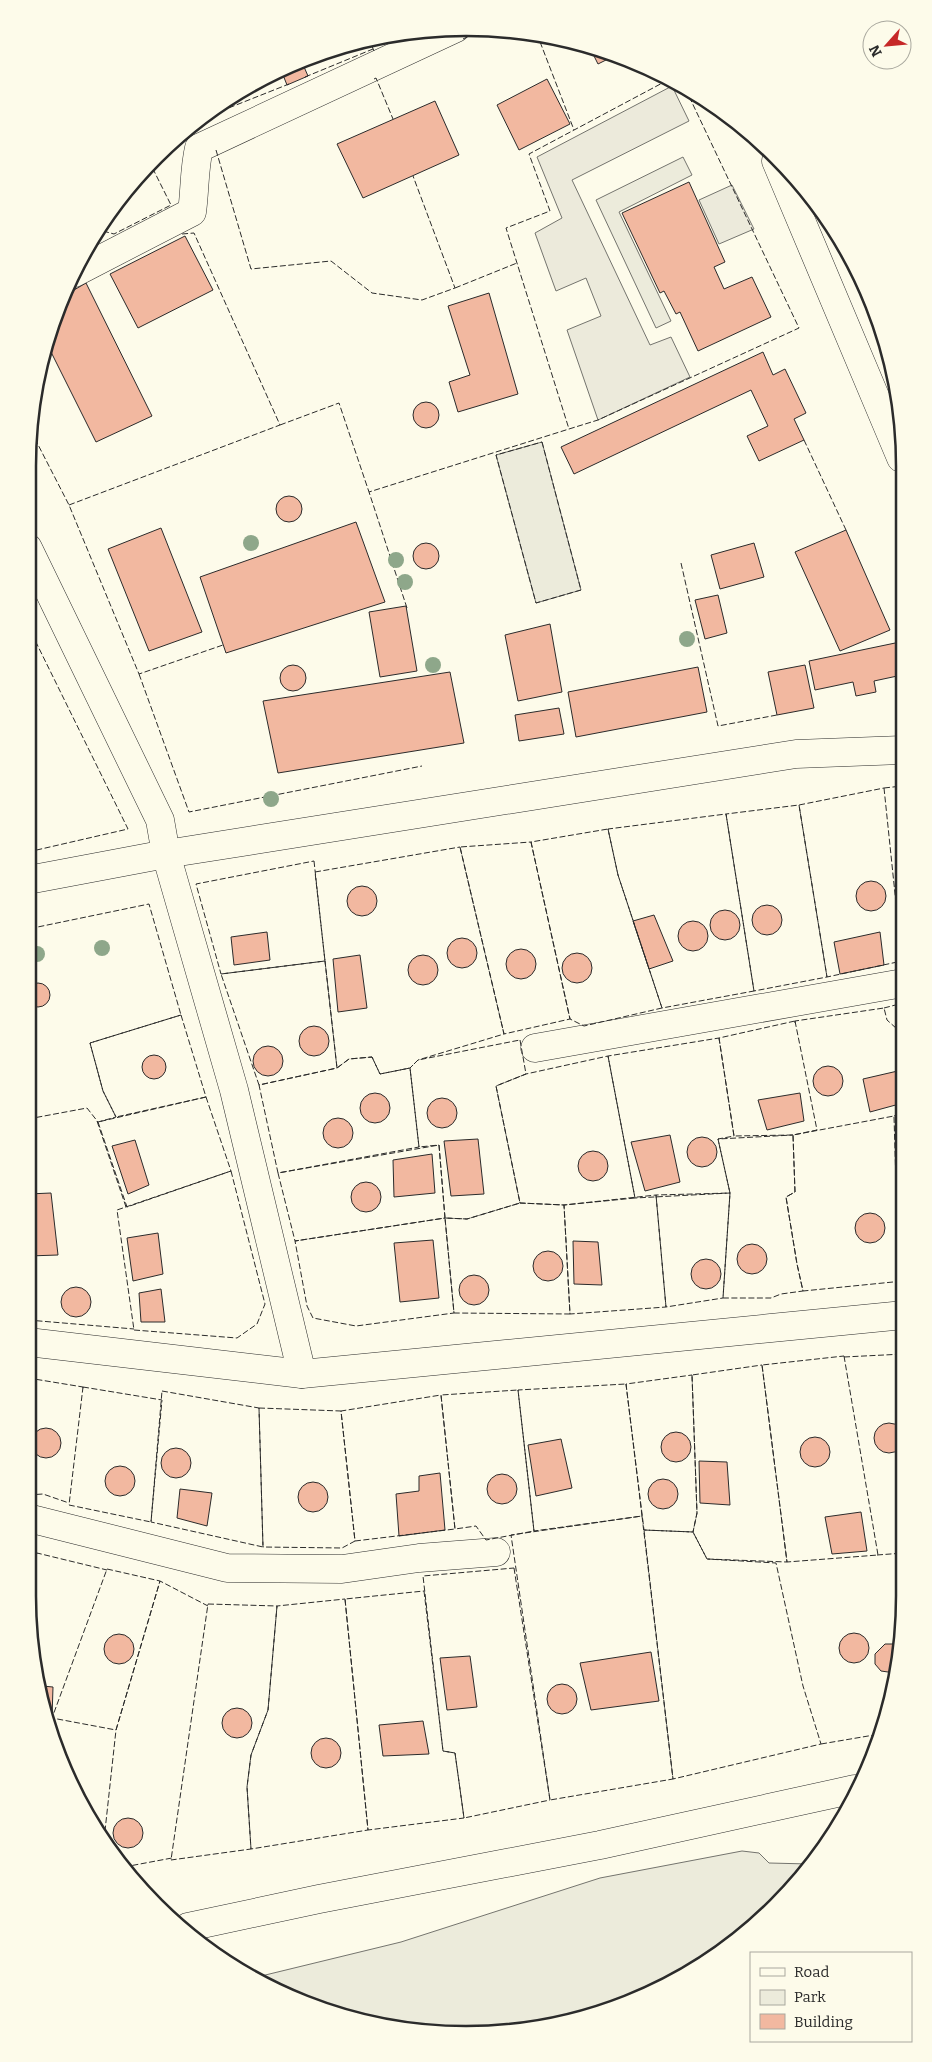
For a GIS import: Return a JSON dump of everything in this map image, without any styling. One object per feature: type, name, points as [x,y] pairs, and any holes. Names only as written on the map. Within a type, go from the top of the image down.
[{"type":"street","points":[[86,267],[178,221],[192,212],[196,189],[195,166],[199,148],[436,37]]},
{"type":"street","points":[[782,175],[895,444]]},
{"type":"street","points":[[36,564],[160,820],[166,854],[234,1090],[302,1374]]},
{"type":"street","points":[[36,878],[166,854],[796,754],[896,750]]},
{"type":"street","points":[[535,1048],[896,984]]},
{"type":"street","points":[[36,1343],[302,1374],[896,1316]]},
{"type":"street","points":[[36,1520],[227,1568],[342,1569],[419,1558],[496,1552]]},
{"type":"street","points":[[191,1926],[319,1899],[600,1845],[849,1790]]},
{"type":"green space","points":[[683,157],[692,175],[619,212],[671,321],[656,328],[596,200]]},
{"type":"green space","points":[[542,442],[581,590],[536,603],[496,455]]},
{"type":"green space","points":[[742,1851],[759,1853],[769,1863],[802,1864],[770,1900],[749,1919],[728,1937],[681,1968],[630,1993],[604,2003],[550,2017],[494,2025],[466,2026],[410,2022],[355,2011],[328,2003],[265,1975],[401,1942],[600,1878]]},
{"type":"shaded area","points":[[669,88],[674,90],[689,121],[572,180],[650,345],[671,337],[690,377],[598,420],[567,330],[601,316],[586,278],[556,291],[535,233],[562,218],[537,157]]},
{"type":"shaded area","points":[[732,185],[754,229],[719,244],[699,200]]},
{"type":"building","points":[[594,56],[606,60],[598,64]]},
{"type":"building","points":[[305,68],[308,76],[287,85],[284,77]]},
{"type":"building","points":[[547,79],[570,124],[519,150],[497,105]]},
{"type":"building","points":[[435,101],[459,155],[363,198],[337,144]]},
{"type":"building","points":[[689,182],[725,262],[714,267],[724,289],[752,277],[771,317],[698,351],[680,312],[676,314],[664,291],[660,293],[622,213]]},
{"type":"building","points":[[185,236],[213,290],[138,328],[110,274]]},
{"type":"building","points":[[86,283],[152,416],[96,442],[52,353],[59,328],[75,290]]},
{"type":"building","points":[[489,293],[518,394],[458,412],[449,382],[470,375],[448,306]]},
{"type":"building","points":[[763,352],[773,375],[785,369],[806,413],[794,419],[804,440],[759,461],[747,436],[768,426],[751,390],[574,474],[561,447]]},
{"type":"building","points":[[426,402],[435,406],[439,415],[435,424],[426,428],[417,424],[413,415],[417,406]]},
{"type":"building","points":[[289,496],[298,500],[302,509],[298,518],[289,522],[280,518],[276,509],[280,500]]},
{"type":"building","points":[[356,522],[385,602],[226,653],[200,577]]},
{"type":"building","points":[[161,528],[202,632],[149,651],[108,549]]},
{"type":"building","points":[[846,530],[890,630],[840,651],[795,552]]},
{"type":"building","points":[[426,543],[435,547],[439,556],[435,565],[426,569],[417,565],[413,556],[417,547]]},
{"type":"building","points":[[754,543],[764,577],[720,589],[711,555]]},
{"type":"building","points":[[718,595],[727,633],[705,639],[695,600]]},
{"type":"building","points":[[406,606],[417,671],[380,677],[369,612]]},
{"type":"building","points":[[550,624],[562,692],[518,701],[505,635]]},
{"type":"building","points":[[896,643],[896,676],[874,681],[876,692],[856,696],[853,682],[815,690],[809,661]]},
{"type":"building","points":[[293,665],[302,669],[306,678],[302,687],[293,691],[284,687],[280,678],[284,669]]},
{"type":"building","points":[[805,665],[814,708],[777,715],[768,672]]},
{"type":"building","points":[[698,667],[707,712],[576,737],[568,692]]},
{"type":"building","points":[[450,672],[464,743],[278,773],[263,701]]},
{"type":"building","points":[[559,708],[564,734],[519,741],[515,715]]},
{"type":"building","points":[[871,881],[882,885],[886,896],[882,907],[871,911],[860,907],[856,896],[860,885]]},
{"type":"building","points":[[362,886],[373,890],[377,901],[373,912],[362,916],[351,912],[347,901],[351,890]]},
{"type":"building","points":[[767,905],[778,909],[782,920],[778,931],[767,935],[756,931],[752,920],[756,909]]},
{"type":"building","points":[[725,910],[736,914],[740,925],[736,936],[725,940],[714,936],[710,925],[714,914]]},
{"type":"building","points":[[654,915],[673,961],[649,969],[633,921]]},
{"type":"building","points":[[693,921],[704,925],[708,936],[704,947],[693,951],[682,947],[678,936],[682,925]]},
{"type":"building","points":[[267,932],[270,960],[234,965],[231,937]]},
{"type":"building","points":[[880,932],[884,965],[840,974],[834,942]]},
{"type":"building","points":[[462,938],[473,942],[477,953],[473,964],[462,968],[451,964],[447,953],[451,942]]},
{"type":"building","points":[[521,949],[532,953],[536,964],[532,975],[521,979],[510,975],[506,964],[510,953]]},
{"type":"building","points":[[577,953],[588,957],[592,968],[588,979],[577,983],[566,979],[562,968],[566,957]]},
{"type":"building","points":[[360,955],[367,1008],[338,1012],[333,959]]},
{"type":"building","points":[[423,955],[434,959],[438,970],[434,981],[423,985],[412,981],[408,970],[412,959]]},
{"type":"building","points":[[36,984],[42,984],[49,991],[49,999],[46,1003],[42,1006],[36,1006]]},
{"type":"building","points":[[314,1026],[325,1030],[329,1041],[325,1052],[314,1056],[303,1052],[299,1041],[303,1030]]},
{"type":"building","points":[[268,1046],[279,1050],[283,1061],[279,1072],[268,1076],[257,1072],[253,1061],[257,1050]]},
{"type":"building","points":[[154,1055],[159,1056],[165,1062],[165,1072],[159,1078],[154,1079],[149,1078],[143,1072],[142,1067],[143,1062],[149,1056]]},
{"type":"building","points":[[828,1066],[839,1070],[843,1081],[839,1092],[828,1096],[817,1092],[813,1081],[817,1070]]},
{"type":"building","points":[[896,1071],[896,1105],[870,1112],[863,1079]]},
{"type":"building","points":[[375,1093],[386,1097],[390,1108],[386,1119],[375,1123],[364,1119],[360,1108],[364,1097]]},
{"type":"building","points":[[800,1093],[804,1121],[767,1130],[758,1100]]},
{"type":"building","points":[[442,1098],[453,1102],[457,1113],[453,1124],[442,1128],[431,1124],[427,1113],[431,1102]]},
{"type":"building","points":[[338,1118],[349,1122],[353,1133],[349,1144],[338,1148],[327,1144],[323,1133],[327,1122]]},
{"type":"building","points":[[670,1135],[680,1182],[645,1191],[631,1142]]},
{"type":"building","points":[[702,1137],[713,1141],[717,1152],[713,1163],[702,1167],[691,1163],[687,1152],[691,1141]]},
{"type":"building","points":[[478,1139],[484,1194],[451,1196],[444,1141]]},
{"type":"building","points":[[135,1140],[149,1185],[128,1194],[112,1146]]},
{"type":"building","points":[[593,1151],[604,1155],[608,1166],[604,1177],[593,1181],[582,1177],[578,1166],[582,1155]]},
{"type":"building","points":[[432,1154],[435,1193],[394,1197],[393,1160]]},
{"type":"building","points":[[366,1182],[377,1186],[381,1197],[377,1208],[366,1212],[355,1208],[351,1197],[355,1186]]},
{"type":"building","points":[[51,1193],[58,1255],[36,1256],[36,1194]]},
{"type":"building","points":[[870,1213],[881,1217],[885,1228],[881,1239],[870,1243],[859,1239],[855,1228],[859,1217]]},
{"type":"building","points":[[158,1233],[163,1274],[133,1281],[127,1238]]},
{"type":"building","points":[[433,1240],[439,1298],[400,1302],[394,1243]]},
{"type":"building","points":[[573,1241],[598,1242],[602,1285],[574,1284]]},
{"type":"building","points":[[752,1244],[763,1248],[767,1259],[763,1270],[752,1274],[741,1270],[737,1259],[741,1248]]},
{"type":"building","points":[[548,1251],[559,1255],[563,1266],[559,1277],[548,1281],[537,1277],[533,1266],[537,1255]]},
{"type":"building","points":[[706,1259],[717,1263],[721,1274],[717,1285],[706,1289],[695,1285],[691,1274],[695,1263]]},
{"type":"building","points":[[474,1275],[485,1279],[489,1290],[485,1301],[474,1305],[463,1301],[459,1290],[463,1279]]},
{"type":"building","points":[[76,1287],[82,1288],[90,1296],[90,1308],[82,1316],[76,1317],[70,1316],[62,1308],[61,1302],[62,1296],[70,1288]]},
{"type":"building","points":[[161,1289],[165,1322],[141,1322],[139,1293]]},
{"type":"building","points":[[883,1424],[895,1424],[896,1451],[883,1452],[875,1444],[875,1432]]},
{"type":"building","points":[[40,1429],[52,1429],[60,1437],[60,1449],[52,1457],[40,1457],[36,1453],[36,1433]]},
{"type":"building","points":[[676,1432],[687,1436],[691,1447],[687,1458],[676,1462],[665,1458],[661,1447],[665,1436]]},
{"type":"building","points":[[815,1437],[826,1441],[830,1452],[826,1463],[815,1467],[804,1463],[800,1452],[804,1441]]},
{"type":"building","points":[[561,1439],[572,1488],[536,1496],[528,1445]]},
{"type":"building","points":[[176,1448],[182,1449],[190,1457],[190,1469],[182,1477],[176,1478],[170,1477],[162,1469],[161,1463],[162,1457],[170,1449]]},
{"type":"building","points":[[699,1461],[727,1462],[730,1505],[700,1503]]},
{"type":"building","points":[[120,1466],[126,1467],[134,1475],[134,1487],[126,1495],[120,1496],[114,1495],[106,1487],[105,1481],[106,1475],[114,1467]]},
{"type":"building","points":[[440,1473],[445,1530],[399,1536],[396,1494],[419,1491],[419,1476]]},
{"type":"building","points":[[502,1474],[513,1478],[517,1489],[513,1500],[502,1504],[491,1500],[487,1489],[491,1478]]},
{"type":"building","points":[[663,1479],[674,1483],[678,1494],[674,1505],[663,1509],[652,1505],[648,1494],[652,1483]]},
{"type":"building","points":[[313,1482],[319,1483],[327,1491],[327,1503],[319,1511],[313,1512],[307,1511],[299,1503],[298,1497],[299,1491],[307,1483]]},
{"type":"building","points":[[180,1489],[212,1493],[207,1526],[177,1518]]},
{"type":"building","points":[[861,1512],[867,1551],[832,1554],[825,1517]]},
{"type":"building","points":[[854,1633],[865,1637],[869,1648],[865,1659],[854,1663],[843,1659],[839,1648],[843,1637]]},
{"type":"building","points":[[119,1634],[125,1635],[133,1643],[133,1655],[125,1663],[119,1664],[113,1663],[105,1655],[104,1649],[105,1643],[113,1635]]},
{"type":"building","points":[[885,1644],[893,1644],[888,1672],[881,1671],[875,1664],[875,1654]]},
{"type":"building","points":[[651,1652],[659,1701],[591,1710],[580,1663]]},
{"type":"building","points":[[470,1656],[477,1707],[447,1710],[440,1658]]},
{"type":"building","points":[[562,1684],[568,1685],[576,1693],[576,1705],[568,1713],[562,1714],[556,1713],[548,1705],[547,1699],[548,1693],[556,1685]]},
{"type":"building","points":[[46,1686],[53,1687],[52,1711]]},
{"type":"building","points":[[237,1708],[243,1709],[251,1717],[251,1729],[243,1737],[237,1738],[231,1737],[223,1729],[222,1723],[223,1717],[231,1709]]},
{"type":"building","points":[[423,1721],[429,1754],[383,1756],[379,1725]]},
{"type":"building","points":[[326,1738],[332,1739],[340,1747],[340,1759],[332,1767],[326,1768],[320,1767],[312,1759],[311,1753],[312,1747],[320,1739]]},
{"type":"building","points":[[128,1818],[134,1819],[142,1827],[142,1839],[134,1847],[128,1848],[122,1847],[114,1839],[113,1833],[114,1827],[122,1819]]},
{"type":"fence","points":[[463,39],[469,36]]},
{"type":"fence","points":[[541,43],[574,130]]},
{"type":"fence","points":[[372,47],[374,51]]},
{"type":"fence","points":[[305,77],[373,49]]},
{"type":"fence","points":[[374,79],[376,78],[393,119]]},
{"type":"fence","points":[[229,108],[289,84]]},
{"type":"fence","points":[[661,84],[529,154],[550,211],[506,228],[569,429],[598,420],[799,328],[691,100]]},
{"type":"fence","points":[[216,150],[251,269],[331,261],[372,293],[422,300],[455,288],[413,176]]},
{"type":"fence","points":[[106,232],[114,234],[171,205],[154,171]]},
{"type":"fence","points":[[69,505],[280,425],[194,233],[182,234]]},
{"type":"fence","points":[[455,288],[517,263]]},
{"type":"fence","points":[[280,425],[339,403],[369,492]]},
{"type":"fence","points":[[407,608],[369,492],[569,429]]},
{"type":"fence","points":[[804,440],[846,530]]},
{"type":"fence","points":[[37,442],[69,505],[139,674],[223,645]]},
{"type":"fence","points":[[542,442],[581,590],[536,603],[496,455],[542,442]]},
{"type":"fence","points":[[681,563],[718,726],[777,715]]},
{"type":"fence","points":[[36,642],[128,829],[36,850]]},
{"type":"fence","points":[[139,674],[189,812],[422,766]]},
{"type":"fence","points":[[884,788],[896,787]]},
{"type":"fence","points":[[884,788],[896,903]]},
{"type":"fence","points":[[884,788],[799,805],[827,977],[896,962]]},
{"type":"fence","points":[[799,805],[827,977],[754,991],[726,814],[799,805]]},
{"type":"fence","points":[[726,814],[754,991],[662,1008],[618,875],[608,829],[726,814]]},
{"type":"fence","points":[[608,829],[618,875],[662,1008],[584,1026],[570,1019],[531,842],[608,829]]},
{"type":"fence","points":[[531,842],[570,1019],[504,1034],[460,847],[531,842]]},
{"type":"fence","points":[[460,847],[504,1034],[418,1060],[410,1068],[380,1074],[372,1057],[349,1059],[337,1068],[315,872],[460,847]]},
{"type":"fence","points":[[314,861],[325,961],[221,974],[196,884],[314,861]]},
{"type":"fence","points":[[36,927],[149,904],[181,1015],[90,1043],[103,1091],[116,1117],[98,1122],[87,1108],[36,1118]]},
{"type":"fence","points":[[325,961],[337,1068],[259,1085],[221,974],[325,961]]},
{"type":"fence","points":[[884,1008],[896,1005]]},
{"type":"fence","points":[[795,1023],[795,1021],[884,1008],[887,1020],[896,1028]]},
{"type":"fence","points":[[181,1015],[206,1097],[116,1117],[103,1091],[90,1043],[181,1015]]},
{"type":"fence","points":[[795,1021],[817,1130],[793,1135],[734,1136],[719,1038],[795,1021]]},
{"type":"fence","points":[[719,1038],[734,1136],[718,1139],[730,1193],[635,1198],[608,1056],[719,1038]]},
{"type":"fence","points":[[520,1040],[526,1074],[496,1086],[520,1203],[467,1219],[445,1218],[439,1145],[419,1147],[410,1068],[418,1060],[520,1040]]},
{"type":"fence","points":[[608,1056],[635,1198],[564,1205],[520,1203],[496,1086],[526,1074],[608,1056]]},
{"type":"fence","points":[[372,1057],[380,1074],[410,1068],[419,1147],[278,1173],[259,1085],[337,1068],[349,1059],[372,1057]]},
{"type":"fence","points":[[206,1097],[231,1171],[127,1207],[98,1122],[206,1097]]},
{"type":"fence","points":[[896,1184],[894,1116],[793,1135],[795,1192],[786,1197],[803,1291],[896,1282]]},
{"type":"fence","points":[[97,1121],[126,1207]]},
{"type":"fence","points":[[793,1135],[795,1192],[786,1197],[803,1291],[781,1294],[771,1298],[723,1298],[730,1193],[718,1139],[793,1135]]},
{"type":"fence","points":[[439,1145],[445,1218],[295,1241],[278,1173],[439,1145]]},
{"type":"fence","points":[[231,1171],[265,1304],[257,1324],[237,1338],[134,1330],[117,1210],[231,1171]]},
{"type":"fence","points":[[730,1193],[723,1298],[666,1307],[656,1195],[730,1193]]},
{"type":"fence","points":[[656,1195],[666,1307],[570,1314],[564,1205],[656,1195]]},
{"type":"fence","points":[[520,1203],[564,1205],[570,1314],[454,1313],[445,1218],[467,1219],[520,1203]]},
{"type":"fence","points":[[445,1218],[454,1313],[356,1326],[313,1318],[307,1306],[295,1241],[445,1218]]},
{"type":"fence","points":[[36,1321],[134,1329]]},
{"type":"fence","points":[[844,1357],[896,1354]]},
{"type":"fence","points":[[844,1356],[878,1555],[787,1562],[762,1365],[844,1356]]},
{"type":"fence","points":[[762,1365],[787,1562],[707,1559],[693,1532],[697,1513],[692,1375],[762,1365]]},
{"type":"fence","points":[[692,1375],[697,1513],[693,1532],[644,1530],[626,1384],[692,1375]]},
{"type":"fence","points":[[36,1379],[83,1387],[83,1389]]},
{"type":"fence","points":[[626,1384],[642,1516],[534,1531],[518,1390],[626,1384]]},
{"type":"fence","points":[[83,1387],[162,1400],[151,1522],[69,1505],[83,1387]]},
{"type":"fence","points":[[518,1390],[534,1531],[486,1540],[476,1526],[455,1529],[441,1395],[518,1390]]},
{"type":"fence","points":[[162,1391],[259,1408],[263,1547],[151,1522],[162,1391]]},
{"type":"fence","points":[[441,1395],[455,1529],[355,1541],[341,1411],[441,1395]]},
{"type":"fence","points":[[259,1408],[341,1411],[355,1541],[342,1548],[263,1547],[259,1408]]},
{"type":"fence","points":[[36,1494],[43,1494],[69,1503]]},
{"type":"fence","points":[[642,1516],[673,1779],[550,1800],[511,1535],[642,1516]]},
{"type":"fence","points":[[644,1530],[693,1532],[707,1559],[776,1563],[803,1686],[821,1744],[673,1779],[644,1530]]},
{"type":"fence","points":[[36,1557],[37,1553],[107,1570]]},
{"type":"fence","points":[[877,1555],[896,1554]]},
{"type":"fence","points":[[514,1568],[550,1800],[464,1818],[455,1753],[443,1751],[423,1576],[514,1568]]},
{"type":"fence","points":[[54,1718],[116,1730],[160,1581],[107,1569]]},
{"type":"fence","points":[[53,1715],[107,1569]]},
{"type":"fence","points":[[105,1829],[116,1730],[160,1581],[208,1606]]},
{"type":"fence","points":[[424,1591],[443,1751],[455,1753],[464,1818],[368,1830],[345,1599],[424,1591]]},
{"type":"fence","points":[[345,1599],[368,1830],[251,1849],[247,1787],[251,1755],[268,1710],[277,1606],[345,1599]]},
{"type":"fence","points":[[208,1604],[277,1606],[268,1710],[251,1755],[247,1787],[251,1849],[171,1860],[208,1604]]},
{"type":"fence","points":[[821,1744],[873,1735]]},
{"type":"fence","points":[[132,1866],[172,1858]]}]
